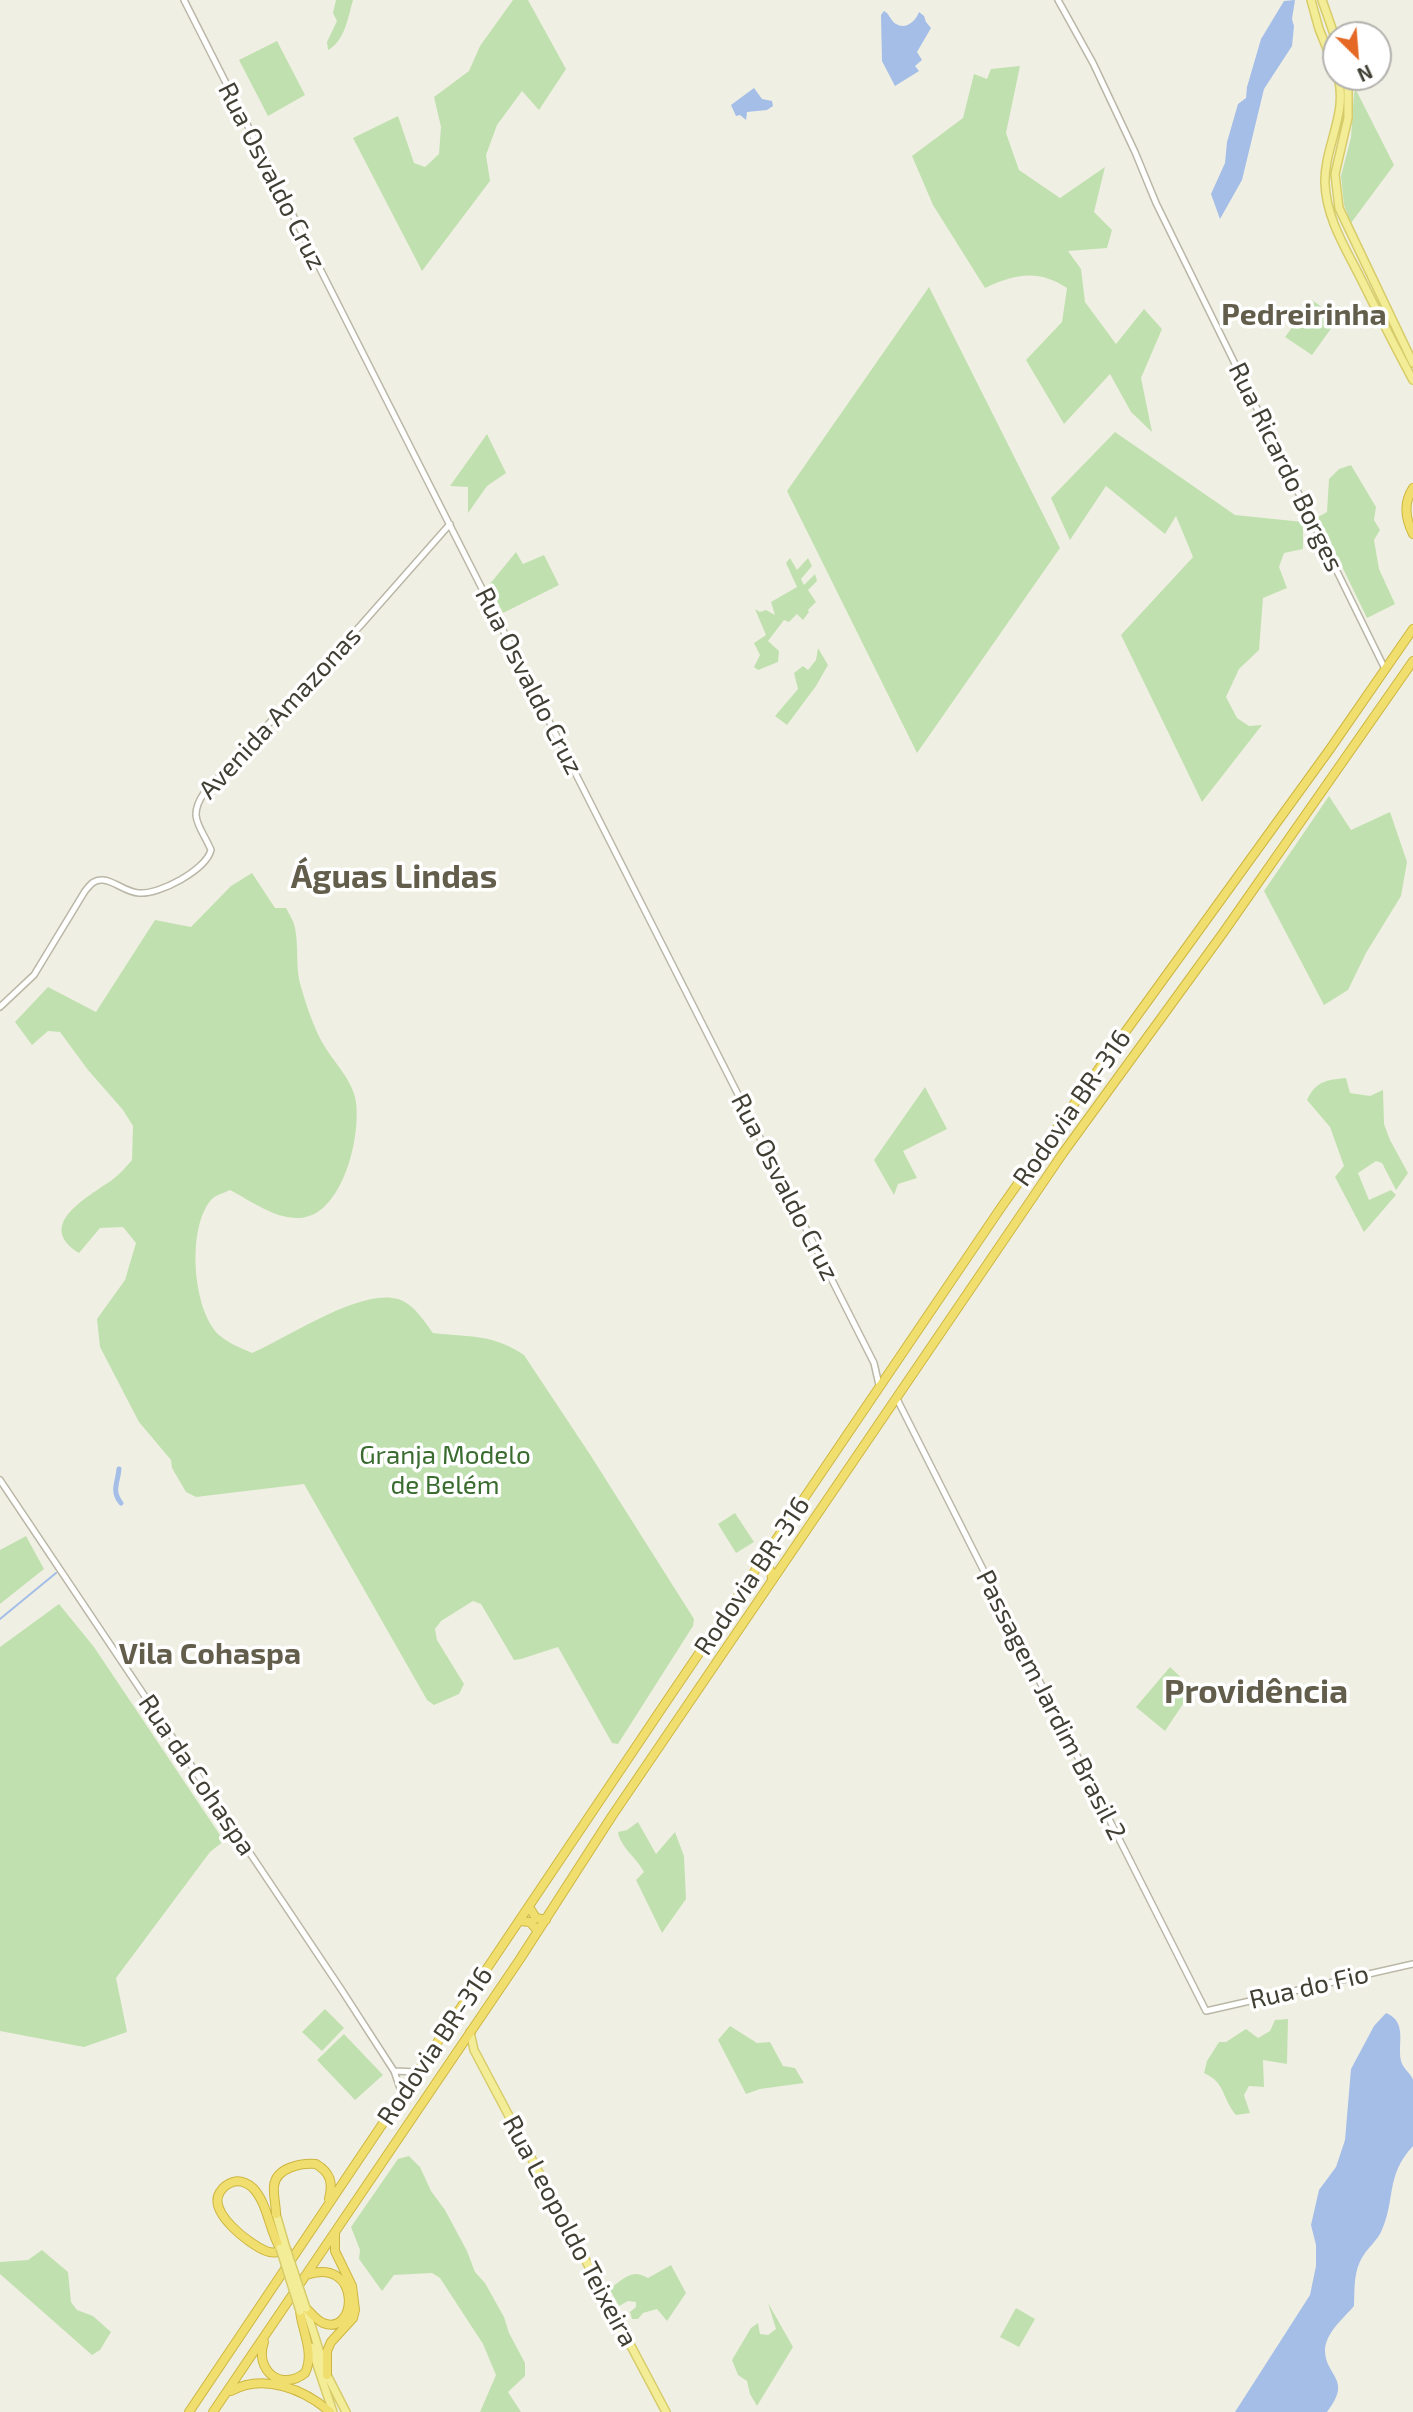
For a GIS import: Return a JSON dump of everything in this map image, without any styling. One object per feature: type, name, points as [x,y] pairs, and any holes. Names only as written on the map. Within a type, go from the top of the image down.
[{"type":"highway","points":[[1413,488],[1408,496],[1406,516],[1413,534]]},
{"type":"highway","points":[[1413,500],[1413,522]]},
{"type":"highway","points":[[1385,669],[1412,631],[1413,622]]},
{"type":"highway","name":"Rodovia BR-316","points":[[189,2412],[760,1564],[782,1550],[897,1399],[1063,1153],[1343,764],[1413,661]]},
{"type":"highway","name":"Rodovia BR-316","points":[[213,2412],[772,1581],[782,1550],[880,1388],[1000,1209],[1331,749],[1385,669]]},
{"type":"highway","points":[[760,1564],[771,1570],[772,1581]]},
{"type":"highway","points":[[529,1907],[536,1918],[546,1920]]},
{"type":"highway","points":[[520,1921],[530,1922],[538,1931]]},
{"type":"highway","points":[[276,2214],[275,2180],[282,2172],[300,2164],[316,2164],[328,2174],[331,2181],[329,2202]]},
{"type":"highway","points":[[283,2247],[274,2237],[254,2189],[241,2182],[223,2187],[217,2200],[219,2213],[232,2227],[264,2251],[284,2252],[302,2242]]},
{"type":"highway","points":[[327,2375],[327,2351],[331,2342],[353,2318],[355,2311],[352,2286],[335,2251],[335,2233]]},
{"type":"highway","points":[[303,2309],[322,2322],[332,2324],[345,2316],[349,2307],[347,2290],[338,2276],[325,2271],[306,2275]]},
{"type":"highway","points":[[270,2327],[261,2357],[265,2369],[279,2378],[290,2380],[300,2377],[309,2363],[303,2309]]},
{"type":"highway","points":[[228,2392],[253,2383],[272,2383],[308,2397],[332,2412]]},
{"type":"main road","points":[[1311,0],[1322,36]]},
{"type":"main road","points":[[1322,0],[1329,21]]},
{"type":"main road","points":[[1341,91],[1340,106],[1327,157],[1325,181],[1329,209],[1348,254],[1413,380]]},
{"type":"main road","points":[[1348,91],[1348,118],[1335,174],[1339,208],[1413,363]]},
{"type":"main road","name":"Rua Leopoldo Teixeira","points":[[470,2032],[474,2050],[666,2412]]},
{"type":"main road","points":[[460,2047],[474,2050]]},
{"type":"main road","points":[[276,2214],[283,2247],[303,2309],[327,2375],[346,2412]]},
{"type":"main road","points":[[303,2309],[332,2412]]},
{"type":"street","name":"Rua Osvaldo Cruz","points":[[184,0],[874,1363],[880,1388]]},
{"type":"street","name":"Rua Ricardo Borges","points":[[1058,0],[1093,63],[1162,215],[1385,669]]},
{"type":"street","name":"Avenida Amazonas","points":[[0,1007],[33,975],[85,891],[96,880],[106,880],[135,893],[149,893],[167,886],[207,860],[211,849],[195,817],[195,806],[204,793],[361,625],[450,524]]},
{"type":"street","points":[[874,1363],[882,1368],[894,1367]]},
{"type":"street","name":"Passagem Jardim Brasil 2","points":[[897,1399],[1206,2011]]},
{"type":"street","name":"Rua da Cohaspa","points":[[0,1479],[394,2071],[402,2095]]},
{"type":"street","name":"Rua do Fio","points":[[1206,2011],[1413,1964]]},
{"type":"street","points":[[394,2071],[418,2072]]},
{"type":"green space","points":[[336,0],[353,0],[342,35],[328,50],[327,42],[337,21],[333,13]]},
{"type":"green space","points":[[513,0],[528,0],[566,69],[539,110],[522,91],[497,125],[486,155],[490,181],[422,271],[353,138],[398,116],[414,163],[425,167],[439,154],[441,127],[434,97],[469,71],[480,46]]},
{"type":"green space","points":[[277,41],[305,95],[268,116],[239,60]]},
{"type":"green space","points":[[1020,66],[1006,133],[1019,170],[1060,198],[1105,167],[1094,212],[1112,230],[1107,248],[1068,251],[1081,269],[1085,302],[1116,344],[1144,309],[1162,329],[1141,378],[1152,432],[1131,412],[1110,374],[1064,424],[1026,360],[1062,322],[1067,288],[1046,278],[1026,276],[1006,279],[985,288],[933,205],[912,156],[963,118],[974,74],[987,79],[991,69]]},
{"type":"green space","points":[[1357,91],[1394,165],[1351,223],[1344,205],[1341,176],[1351,137],[1354,93]]},
{"type":"green space","points":[[929,287],[1060,548],[917,753],[787,491]]},
{"type":"green space","points":[[1312,300],[1338,319],[1312,355],[1285,337]]},
{"type":"green space","points":[[1115,432],[1235,515],[1303,522],[1303,549],[1284,553],[1279,567],[1287,588],[1263,598],[1259,650],[1239,669],[1226,697],[1237,718],[1249,726],[1262,725],[1202,802],[1121,635],[1193,557],[1176,516],[1165,534],[1106,486],[1070,540],[1051,498]]},
{"type":"green space","points":[[487,434],[506,473],[487,486],[468,513],[468,487],[450,486]]},
{"type":"green space","points":[[1351,465],[1376,507],[1374,520],[1380,530],[1374,540],[1379,569],[1395,604],[1367,618],[1318,517],[1327,512],[1329,479],[1339,469]]},
{"type":"green space","points":[[516,552],[523,564],[544,555],[559,585],[503,613],[489,585]]},
{"type":"green space","points":[[790,558],[797,570],[808,558],[812,566],[801,579],[804,585],[815,574],[817,581],[808,590],[816,602],[803,620],[797,614],[789,622],[784,620],[768,641],[779,651],[778,662],[758,670],[754,667],[760,655],[754,643],[766,635],[755,609],[760,612],[766,610],[775,615],[771,602],[797,587],[786,563]]},
{"type":"green space","points":[[818,648],[828,665],[787,725],[775,716],[798,689],[794,673],[803,666],[808,670],[816,660]]},
{"type":"green space","points":[[1329,796],[1351,830],[1390,812],[1407,862],[1401,896],[1366,953],[1348,990],[1324,1005],[1264,891]]},
{"type":"green space","name":"Granja Modelo de Belém","points":[[252,873],[275,908],[286,908],[294,923],[299,980],[303,994],[319,1036],[353,1090],[357,1112],[356,1131],[338,1189],[327,1204],[314,1214],[299,1218],[281,1216],[230,1190],[211,1200],[198,1229],[196,1248],[198,1288],[203,1307],[219,1335],[252,1353],[345,1307],[382,1298],[404,1301],[418,1313],[433,1333],[491,1340],[524,1355],[694,1619],[693,1626],[618,1744],[612,1743],[558,1647],[514,1660],[481,1604],[473,1601],[441,1621],[435,1629],[437,1640],[464,1684],[459,1694],[434,1705],[427,1700],[304,1484],[196,1497],[186,1492],[172,1468],[171,1460],[139,1422],[100,1347],[97,1319],[125,1280],[136,1243],[123,1227],[100,1228],[79,1253],[67,1243],[62,1232],[63,1222],[79,1203],[115,1178],[132,1160],[133,1126],[60,1032],[48,1031],[32,1045],[15,1022],[48,987],[96,1012],[155,920],[191,927],[231,886]]},
{"type":"green space","points":[[1346,1078],[1350,1093],[1370,1096],[1383,1090],[1384,1124],[1408,1173],[1396,1190],[1382,1163],[1376,1161],[1358,1173],[1369,1200],[1391,1190],[1396,1195],[1364,1232],[1335,1177],[1344,1166],[1330,1127],[1307,1100],[1318,1085]]},
{"type":"green space","points":[[925,1087],[947,1129],[903,1151],[917,1178],[898,1184],[894,1195],[874,1160]]},
{"type":"green space","points":[[735,1513],[754,1542],[736,1553],[718,1524]]},
{"type":"green space","points":[[26,1536],[44,1569],[0,1604],[0,1550]]},
{"type":"green space","points":[[59,1604],[94,1647],[224,1841],[210,1852],[116,1978],[127,2032],[84,2047],[0,2031],[0,1647]]},
{"type":"green space","points":[[1170,1667],[1193,1689],[1165,1731],[1136,1707]]},
{"type":"green space","points":[[638,1822],[656,1854],[675,1832],[684,1856],[686,1899],[662,1933],[636,1880],[644,1872],[619,1837],[618,1832],[627,1830]]},
{"type":"green space","points":[[325,2009],[344,2028],[322,2051],[302,2032]]},
{"type":"green space","points":[[1288,2019],[1287,2064],[1263,2060],[1264,2087],[1249,2086],[1244,2095],[1250,2113],[1236,2115],[1220,2086],[1204,2073],[1207,2061],[1219,2042],[1226,2042],[1246,2029],[1258,2038],[1270,2031],[1275,2020]]},
{"type":"green space","points":[[730,2026],[757,2043],[770,2042],[783,2066],[795,2068],[804,2083],[760,2089],[746,2094],[718,2040]]},
{"type":"green space","points":[[344,2034],[383,2075],[355,2100],[317,2060]]},
{"type":"green space","points":[[409,2156],[420,2167],[431,2191],[445,2210],[475,2272],[485,2283],[504,2317],[525,2363],[525,2376],[508,2392],[521,2412],[480,2412],[496,2375],[483,2344],[440,2278],[432,2273],[394,2275],[382,2291],[359,2259],[360,2250],[351,2227],[398,2159]]},
{"type":"green space","points":[[42,2250],[68,2272],[71,2302],[77,2310],[93,2316],[111,2332],[100,2350],[92,2355],[0,2274],[0,2262],[28,2260]]},
{"type":"green space","points":[[671,2265],[686,2293],[667,2321],[657,2309],[643,2313],[638,2319],[632,2319],[630,2312],[636,2307],[636,2302],[628,2301],[619,2306],[609,2288],[632,2274],[648,2278]]},
{"type":"green space","points":[[768,2303],[793,2347],[757,2406],[747,2381],[738,2375],[732,2360],[751,2328],[758,2323],[760,2334],[768,2335],[776,2329]]},
{"type":"green space","points":[[1016,2308],[1035,2319],[1019,2347],[1000,2337]]},
{"type":"water","points":[[1295,0],[1292,46],[1264,89],[1242,180],[1220,219],[1211,194],[1225,163],[1227,142],[1238,104],[1246,98],[1261,39],[1284,1]]},
{"type":"water","points":[[884,11],[900,26],[916,19],[919,12],[931,28],[917,52],[922,60],[915,66],[919,71],[895,86],[882,61],[881,15]]},
{"type":"water","points":[[754,88],[762,99],[772,101],[773,106],[767,110],[747,112],[746,120],[740,115],[736,116],[731,105]]},
{"type":"water","points":[[1386,2013],[1397,2022],[1401,2061],[1413,2080],[1413,2146],[1398,2168],[1381,2232],[1358,2266],[1354,2306],[1336,2326],[1326,2344],[1326,2360],[1336,2379],[1338,2392],[1327,2412],[1235,2412],[1310,2295],[1316,2266],[1316,2245],[1311,2225],[1319,2190],[1336,2167],[1345,2140],[1351,2069],[1374,2026]]},
{"type":"waterway","points":[[119,1469],[116,1490],[121,1503]]},
{"type":"waterway","points":[[0,1619],[56,1573]]},
{"type":"district","name":"Pedreirinha","points":[[1304,315]]},
{"type":"district","name":"Águas Lindas","points":[[394,877]]},
{"type":"district","name":"Vila Cohaspa","points":[[210,1654]]},
{"type":"district","name":"Providência","points":[[1256,1692]]}]
